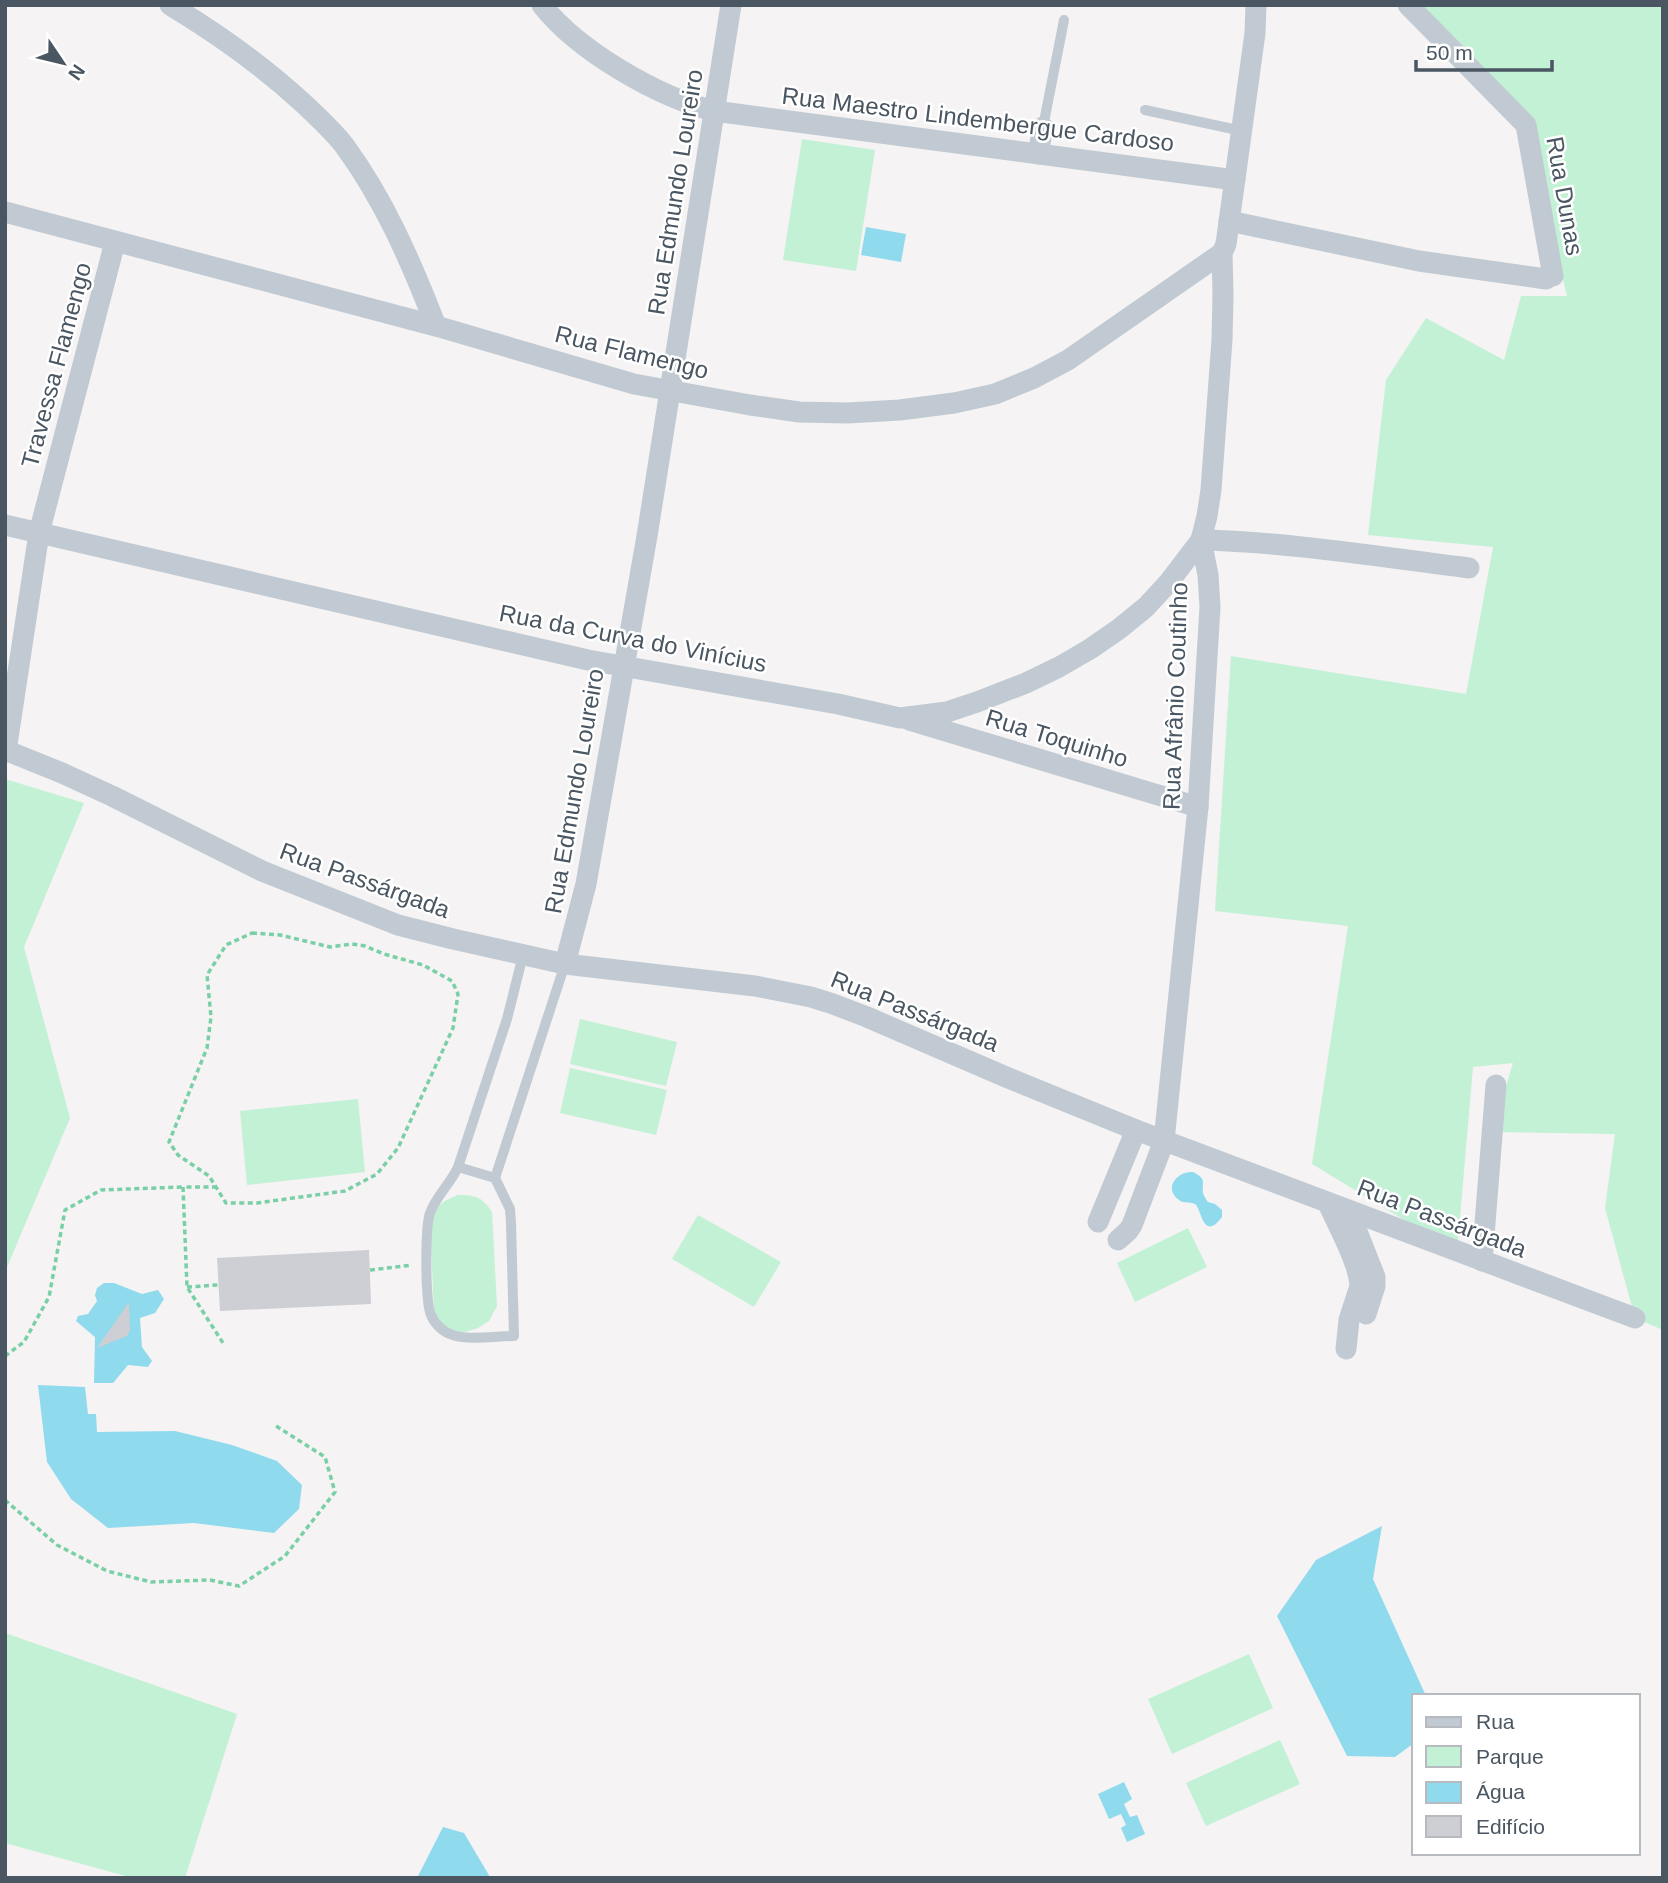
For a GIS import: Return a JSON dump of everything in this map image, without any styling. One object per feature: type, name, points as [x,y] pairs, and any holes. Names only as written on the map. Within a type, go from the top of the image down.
[{"type":"street","points":[[170,5],[241,50],[278,79],[343,144],[387,213],[436,326]]},
{"type":"street","name":"Rua Maestro Lindembergue Cardoso","points":[[542,5],[564,30],[586,47],[618,68],[692,106],[1235,180]]},
{"type":"street","name":"Rua Edmundo Loureiro","points":[[565,964],[586,884],[671,391],[731,5]]},
{"type":"street","name":"Rua Afrânio Coutinho","points":[[1118,1240],[1132,1224],[1164,1140],[1198,807],[1210,607],[1208,575],[1201,540],[1211,490],[1222,340],[1222,253],[1226,244],[1242,131],[1256,5]]},
{"type":"street","name":"Rua Dunas","points":[[1229,221],[1419,261],[1549,277],[1525,125],[1408,5]]},
{"type":"street","points":[[1038,154],[1043,127]]},
{"type":"street","name":"Rua Flamengo","points":[[5,212],[436,326],[634,384],[799,412],[900,410],[995,394],[1034,379],[1068,360],[1222,253]]},
{"type":"street","name":"Travessa Flamengo","points":[[6,750],[39,533],[116,242]]},
{"type":"street","name":"Rua da Curva do Vinícius","points":[[5,525],[574,657],[838,704],[900,718],[957,709],[1026,683],[1080,655],[1146,607],[1201,540]]},
{"type":"street","points":[[1201,540],[1254,542],[1469,568]]},
{"type":"street","name":"Rua Toquinho","points":[[900,718],[1198,807]]},
{"type":"street","name":"Rua Passárgada","points":[[6,750],[99,790],[262,871],[362,912],[409,928],[565,964],[755,986],[811,997],[867,1017],[1136,1130],[1635,1318]]},
{"type":"street","points":[[1482,1261],[1496,1085]]},
{"type":"street","points":[[1098,1222],[1136,1130]]},
{"type":"street","points":[[1328,1203],[1360,1281],[1349,1320],[1346,1349],[1361,1325],[1375,1286],[1370,1260],[1349,1211]]},
{"type":"lane","points":[[1043,127],[1064,20]]},
{"type":"lane","points":[[1145,110],[1242,131]]},
{"type":"lane","points":[[523,955],[507,1019],[458,1167],[434,1205],[427,1226],[431,1315],[439,1327],[449,1334],[461,1337],[514,1336],[512,1223],[507,1202],[495,1178],[565,964]]},
{"type":"lane","points":[[458,1167],[495,1178]]},
{"type":"path","points":[[252,933],[280,935],[330,947],[352,944],[365,946],[423,965],[452,981],[458,994],[453,1028],[398,1148],[377,1174],[345,1191],[257,1203],[226,1203],[217,1187],[209,1177],[178,1155],[169,1142],[207,1048],[211,1017],[207,975],[226,945],[252,933]]},
{"type":"path","points":[[183,1187],[187,1287],[223,1343]]},
{"type":"path","points":[[5,1356],[24,1342],[49,1297],[65,1210],[100,1190],[217,1187]]},
{"type":"path","points":[[370,1270],[428,1263]]},
{"type":"path","points":[[187,1287],[218,1285]]},
{"type":"path","points":[[5,1500],[57,1545],[107,1571],[151,1583],[210,1580],[239,1586],[285,1556],[335,1492],[326,1457],[276,1426]]},
{"type":"green space","points":[[1408,5],[1663,5],[1663,1330],[1635,1318],[1605,1208],[1615,1134],[1492,1132],[1513,1063],[1473,1067],[1457,1252],[1312,1164],[1348,926],[1215,911],[1231,656],[1466,694],[1493,547],[1368,535],[1386,380],[1426,318],[1504,360],[1521,296],[1567,296],[1525,125]]},
{"type":"green space","points":[[802,139],[875,150],[856,271],[783,260]]},
{"type":"green space","points":[[5,779],[84,803],[24,947],[70,1118],[5,1272]]},
{"type":"green space","points":[[580,1019],[677,1042],[666,1086],[570,1064]]},
{"type":"green space","points":[[570,1068],[667,1090],[656,1135],[560,1113]]},
{"type":"green space","points":[[358,1099],[365,1172],[247,1185],[240,1111]]},
{"type":"green space","points":[[458,1195],[478,1198],[492,1212],[497,1306],[489,1321],[465,1332],[454,1332],[442,1325],[434,1315],[430,1219],[441,1204]]},
{"type":"green space","points":[[698,1215],[781,1262],[754,1307],[672,1259]]},
{"type":"green space","points":[[1188,1228],[1207,1267],[1135,1302],[1117,1263]]},
{"type":"green space","points":[[5,1633],[237,1714],[185,1878],[133,1878],[5,1843]]},
{"type":"green space","points":[[1249,1654],[1273,1708],[1172,1754],[1148,1699]]},
{"type":"green space","points":[[1280,1740],[1300,1784],[1206,1826],[1186,1783]]},
{"type":"water","points":[[866,227],[906,234],[901,262],[861,255]]},
{"type":"water","points":[[1193,1172],[1202,1179],[1203,1193],[1207,1201],[1222,1210],[1222,1217],[1211,1226],[1204,1221],[1195,1204],[1181,1201],[1172,1190],[1177,1177]]},
{"type":"water","points":[[104,1283],[114,1283],[142,1294],[158,1290],[164,1299],[155,1313],[140,1318],[142,1347],[152,1361],[148,1367],[128,1365],[113,1383],[94,1383],[95,1337],[76,1321],[78,1316],[88,1314],[97,1301],[97,1288]]},
{"type":"water","points":[[38,1385],[85,1387],[88,1414],[96,1414],[97,1432],[175,1431],[232,1445],[277,1461],[302,1485],[299,1509],[274,1533],[194,1523],[108,1528],[71,1499],[47,1462]]},
{"type":"water","points":[[1382,1526],[1373,1579],[1425,1694],[1412,1694],[1412,1744],[1395,1757],[1347,1756],[1277,1616],[1316,1560]]},
{"type":"water","points":[[1124,1782],[1132,1799],[1124,1804],[1130,1817],[1137,1815],[1145,1834],[1127,1842],[1121,1828],[1126,1825],[1121,1814],[1109,1819],[1098,1794]]},
{"type":"water","points":[[443,1827],[464,1833],[493,1878],[417,1878]]},
{"type":"building","points":[[369,1250],[371,1304],[220,1311],[217,1258]]},
{"type":"building","points":[[129,1302],[130,1330],[127,1336],[97,1348]]}]
